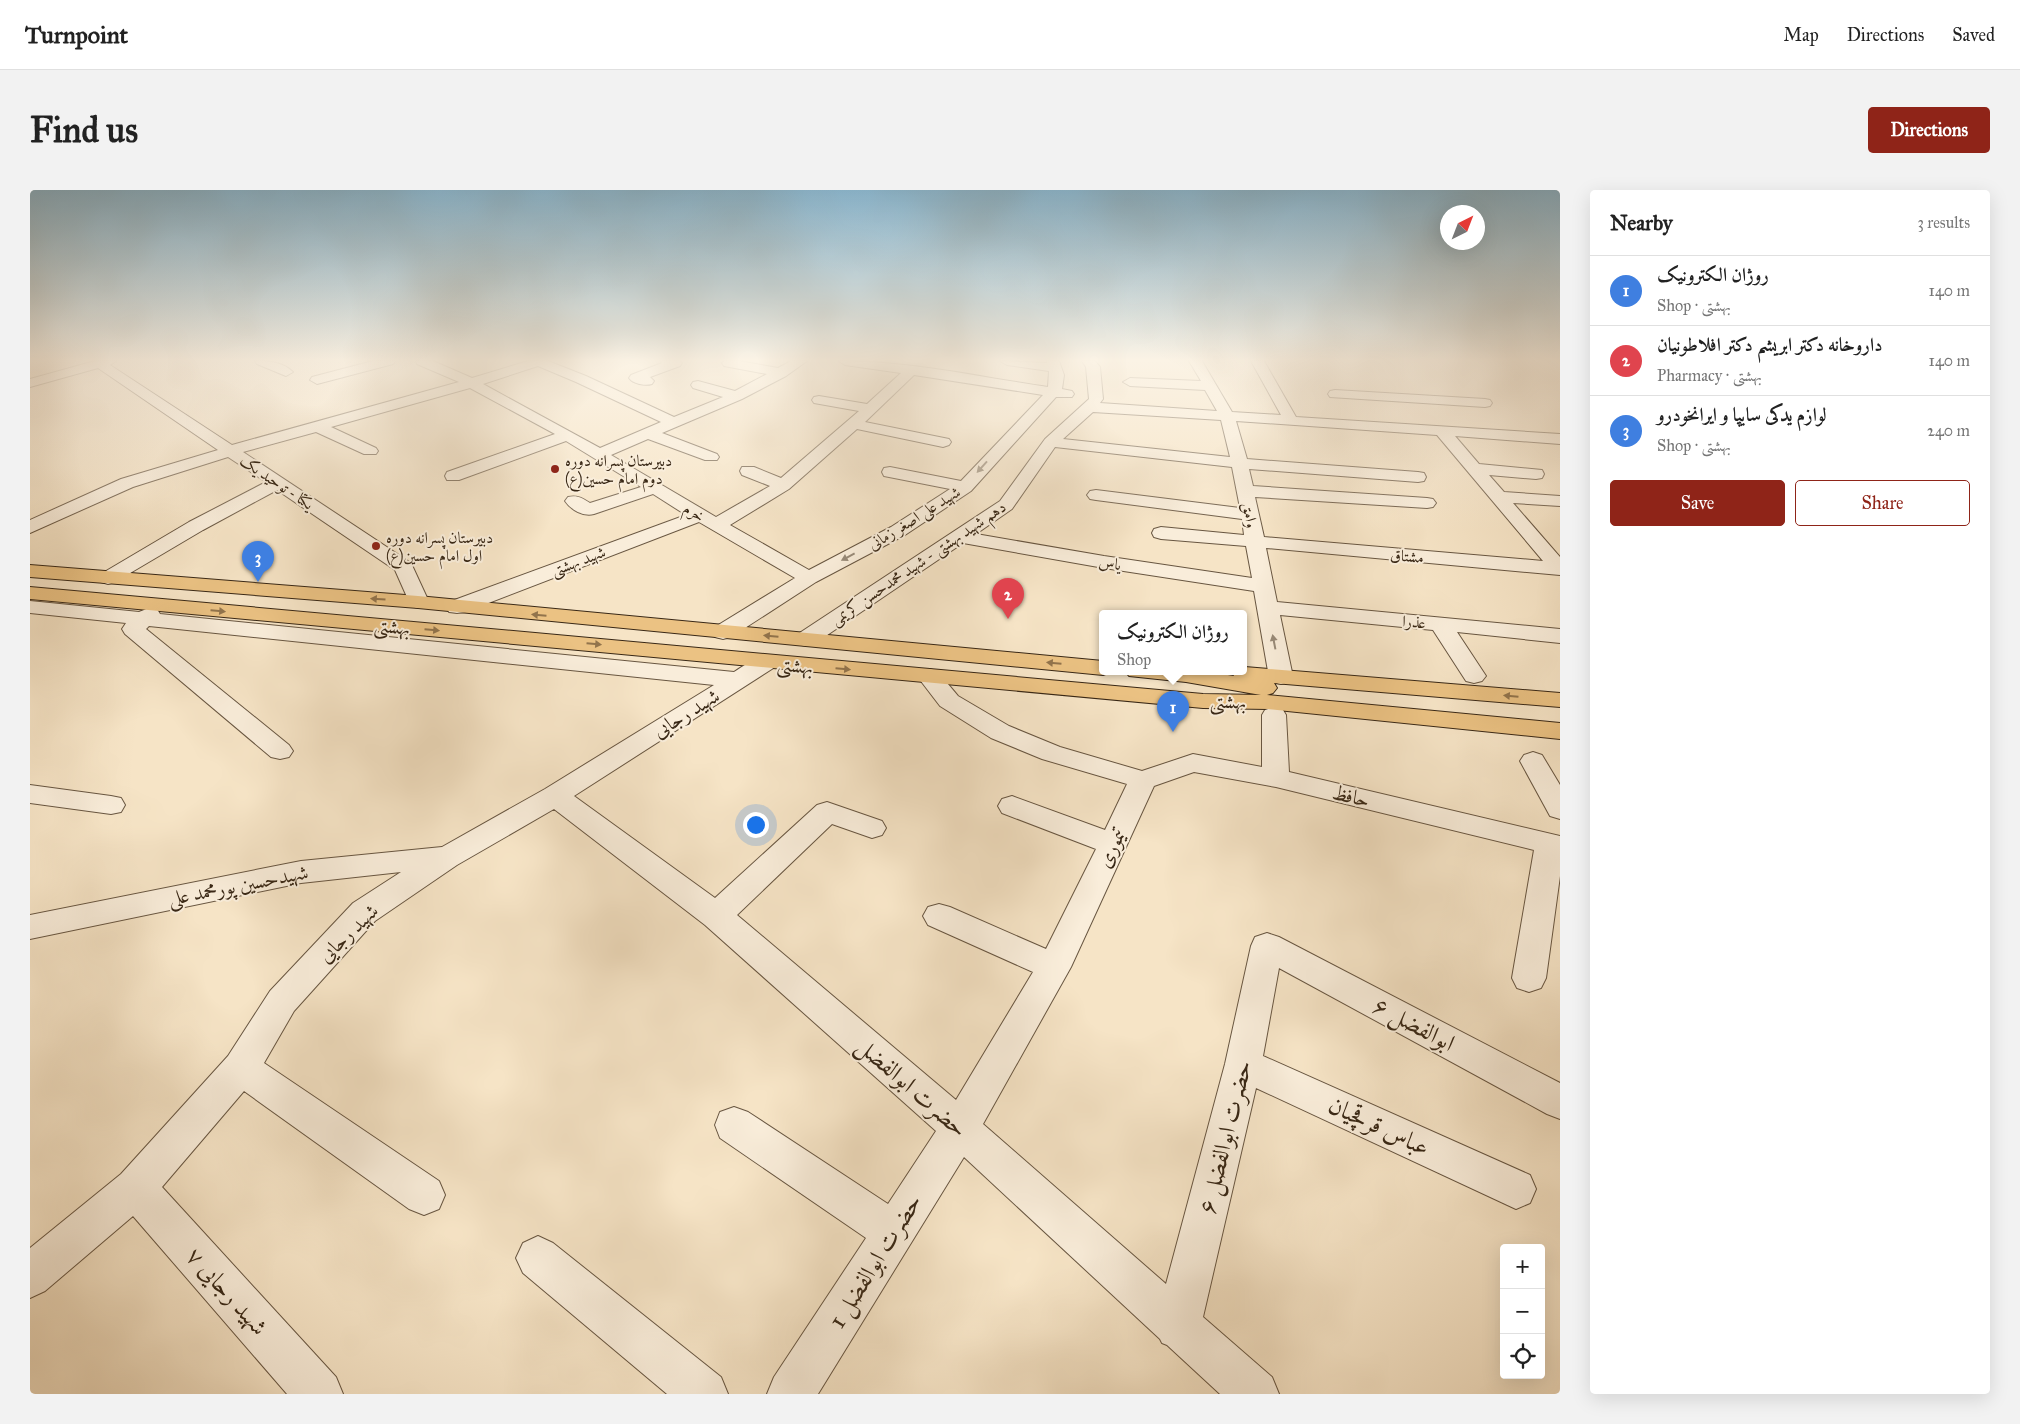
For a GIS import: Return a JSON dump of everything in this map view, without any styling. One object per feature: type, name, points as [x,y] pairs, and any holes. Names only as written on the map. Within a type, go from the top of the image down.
[{"type":"main road","name":"بهشتی","points":[[30,571],[418,602],[1099,668]]},
{"type":"main road","name":"بهشتی","points":[[30,593],[151,612],[656,649],[766,662],[1202,701],[1268,702],[1560,731]]},
{"type":"main road","points":[[1247,674],[1560,700]]},
{"type":"main road","name":"بهشتی","points":[[1186,675],[1268,688],[1560,718]]},
{"type":"main road","points":[[1202,701],[1298,719],[1560,744]]},
{"type":"street","name":"یکتا - توحید یک","points":[[183,417],[404,567],[418,602]]},
{"type":"street","points":[[30,528],[127,483],[348,417]]},
{"type":"street","name":"خرم","points":[[534,417],[599,454],[699,516],[808,578]]},
{"type":"street","points":[[662,417],[672,422]]},
{"type":"street","points":[[599,454],[684,417]]},
{"type":"street","points":[[717,525],[782,485],[861,417]]},
{"type":"street","name":"شهید علی اصغر زمانی","points":[[723,632],[808,578],[898,531],[966,486],[1029,417]]},
{"type":"street","name":"دهم شهید بهشتی - شهید محمدحسن کریمی","points":[[806,639],[1006,505],[1050,442],[1076,417]]},
{"type":"street","name":"وامق","points":[[1227,417],[1240,463],[1281,677]]},
{"type":"street","points":[[1242,417],[1560,438]]},
{"type":"street","points":[[1289,417],[1291,421]]},
{"type":"street","points":[[1357,417],[1364,425]]},
{"type":"street","points":[[854,424],[943,442]]},
{"type":"street","points":[[316,426],[370,451]]},
{"type":"street","points":[[1442,431],[1560,569]]},
{"type":"street","points":[[647,433],[711,458]]},
{"type":"street","points":[[453,476],[567,435]]},
{"type":"street","points":[[1539,437],[1560,456]]},
{"type":"street","points":[[1050,442],[1240,463],[1418,477]]},
{"type":"street","points":[[1474,469],[1536,474]]},
{"type":"street","points":[[748,471],[782,485]]},
{"type":"street","points":[[890,472],[966,486]]},
{"type":"street","points":[[108,578],[196,526],[278,483]]},
{"type":"street","points":[[574,501],[588,510],[654,488]]},
{"type":"street","points":[[1245,491],[1427,502]]},
{"type":"street","points":[[1096,495],[1250,515]]},
{"type":"street","points":[[1499,497],[1560,501]]},
{"type":"street","name":"شهید بهشتی","points":[[457,607],[699,516]]},
{"type":"street","name":"مشتاق","points":[[1161,534],[1560,569]]},
{"type":"street","name":"یاس","points":[[958,536],[1104,562],[1265,596]]},
{"type":"street","name":"عذرا","points":[[1265,596],[1441,624],[1560,636]]},
{"type":"street","points":[[30,608],[151,612],[739,680]]},
{"type":"street","points":[[30,626],[56,610]]},
{"type":"street","points":[[151,612],[133,630],[280,751]]},
{"type":"street","points":[[1441,624],[1474,676]]},
{"type":"street","name":"شهید رجایی","points":[[30,1276],[135,1188],[241,1068],[282,1001],[364,912],[448,857],[555,796],[766,662]]},
{"type":"street","points":[[929,676],[949,701],[1000,732],[1051,752],[1144,780]]},
{"type":"street","points":[[1274,715],[1276,778]]},
{"type":"street","points":[[1534,761],[1560,809]]},
{"type":"street","name":"حافظ","points":[[1144,780],[1193,763],[1276,778],[1555,844]]},
{"type":"street","name":"تیموری","points":[[960,1128],[1054,968],[1144,780]]},
{"type":"street","points":[[30,794],[111,805]]},
{"type":"street","name":"حضرت ابوالفضل","points":[[555,796],[716,916],[960,1128],[1254,1394]]},
{"type":"street","points":[[1012,806],[1113,844]]},
{"type":"street","points":[[716,916],[827,812],[872,828]]},
{"type":"street","points":[[1528,978],[1555,844]]},
{"type":"street","name":"شهیدحسین پورمحمد علی","points":[[30,927],[301,872],[448,857]]},
{"type":"street","points":[[939,916],[1054,968]]},
{"type":"street","name":"حضرت ابوالفضل ۶","points":[[1178,1327],[1243,1064],[1267,946]]},
{"type":"street","name":"ابوالفضل ۶","points":[[1267,946],[1560,1102]]},
{"type":"street","name":"عباس قرقچیان","points":[[1243,1064],[1516,1189]]},
{"type":"street","points":[[241,1068],[424,1195]]},
{"type":"street","points":[[734,1125],[894,1232]]},
{"type":"street","name":"حضرت ابوالفضل 1","points":[[802,1389],[894,1232],[960,1128]]},
{"type":"street","name":"شهید رجایی ۷","points":[[135,1188],[319,1394]]},
{"type":"street","points":[[538,1258],[704,1394]]},
{"type":"place","name":"دبیرستان پسرانه دوره دوم امام حسین(ع)","points":[[555,469]]},
{"type":"place","name":"دبیرستان پسرانه دوره اول امام حسین(ع)","points":[[376,546]]},
{"type":"place","name":"لوازم یدکی سایپا و ایرانخودرو","points":[[258,582]]},
{"type":"place","name":"داروخانه دکتر ابریشم دکتر افلاطونیان","points":[[1008,619]]},
{"type":"place","name":"روژان الکترونیک","points":[[1173,732]]}]
